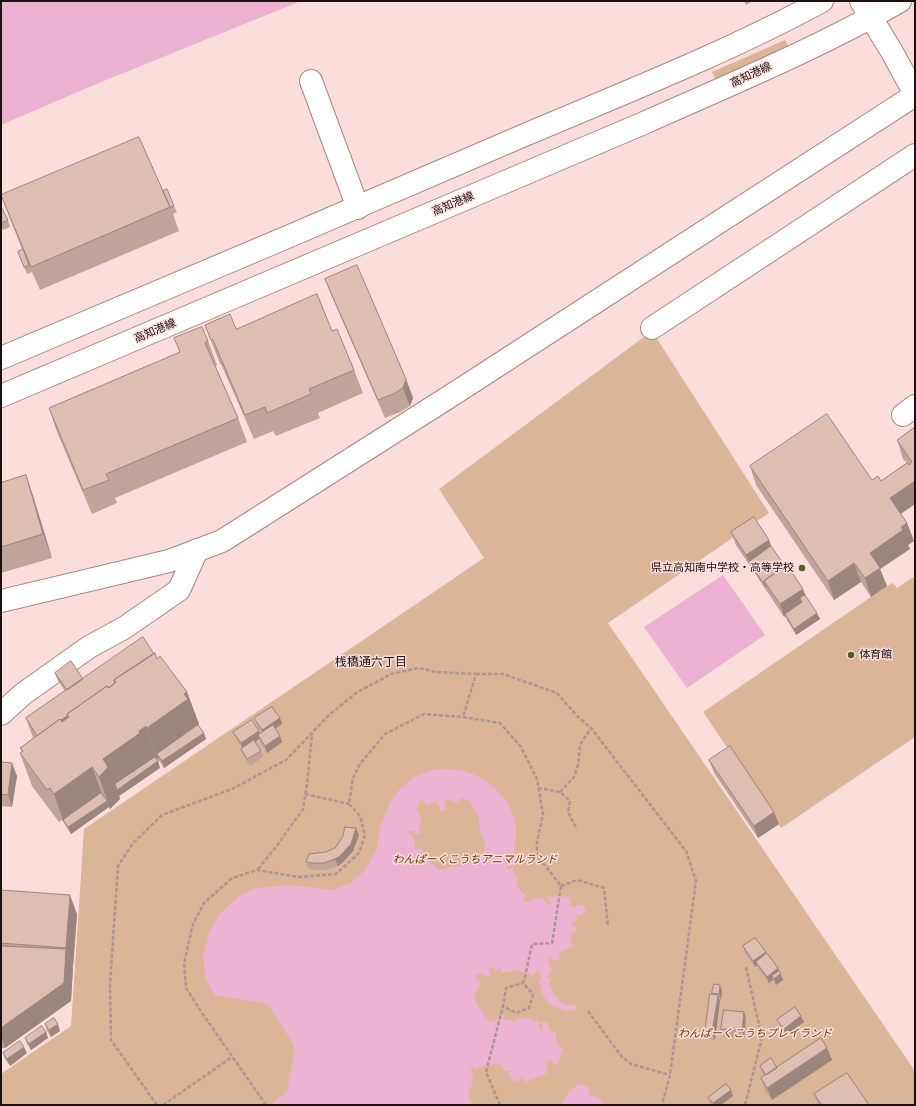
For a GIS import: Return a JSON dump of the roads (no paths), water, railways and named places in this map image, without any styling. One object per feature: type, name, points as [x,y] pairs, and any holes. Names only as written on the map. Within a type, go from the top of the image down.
[{"type":"main road","points":[[1,358],[358,208],[729,47],[783,22],[822,1]]},
{"type":"main road","name":"高知港線","points":[[1,396],[644,123],[747,77],[866,10],[900,1]]},
{"type":"main road","points":[[1,601],[169,560],[222,541],[452,395],[915,94],[892,52],[866,10]]},
{"type":"main road","points":[[312,81],[358,208]]},
{"type":"main road","points":[[652,328],[915,154]]},
{"type":"main road","points":[[678,326],[915,171]]},
{"type":"main road","points":[[1,714],[23,694],[89,647],[124,628],[179,590],[197,550]]},
{"type":"place","name":"県立高知南中学校・高等学校","points":[[802,568]]},
{"type":"place","name":"体育館","points":[[851,655]]},
{"type":"district","name":"桟橋通六丁目","points":[[371,662]]},
{"type":"park label","name":"わんぱーくこうちアニマルランド","points":[[475,860]]},
{"type":"park label","name":"わんぱーくこうちプレイランド","points":[[755,1034]]}]
